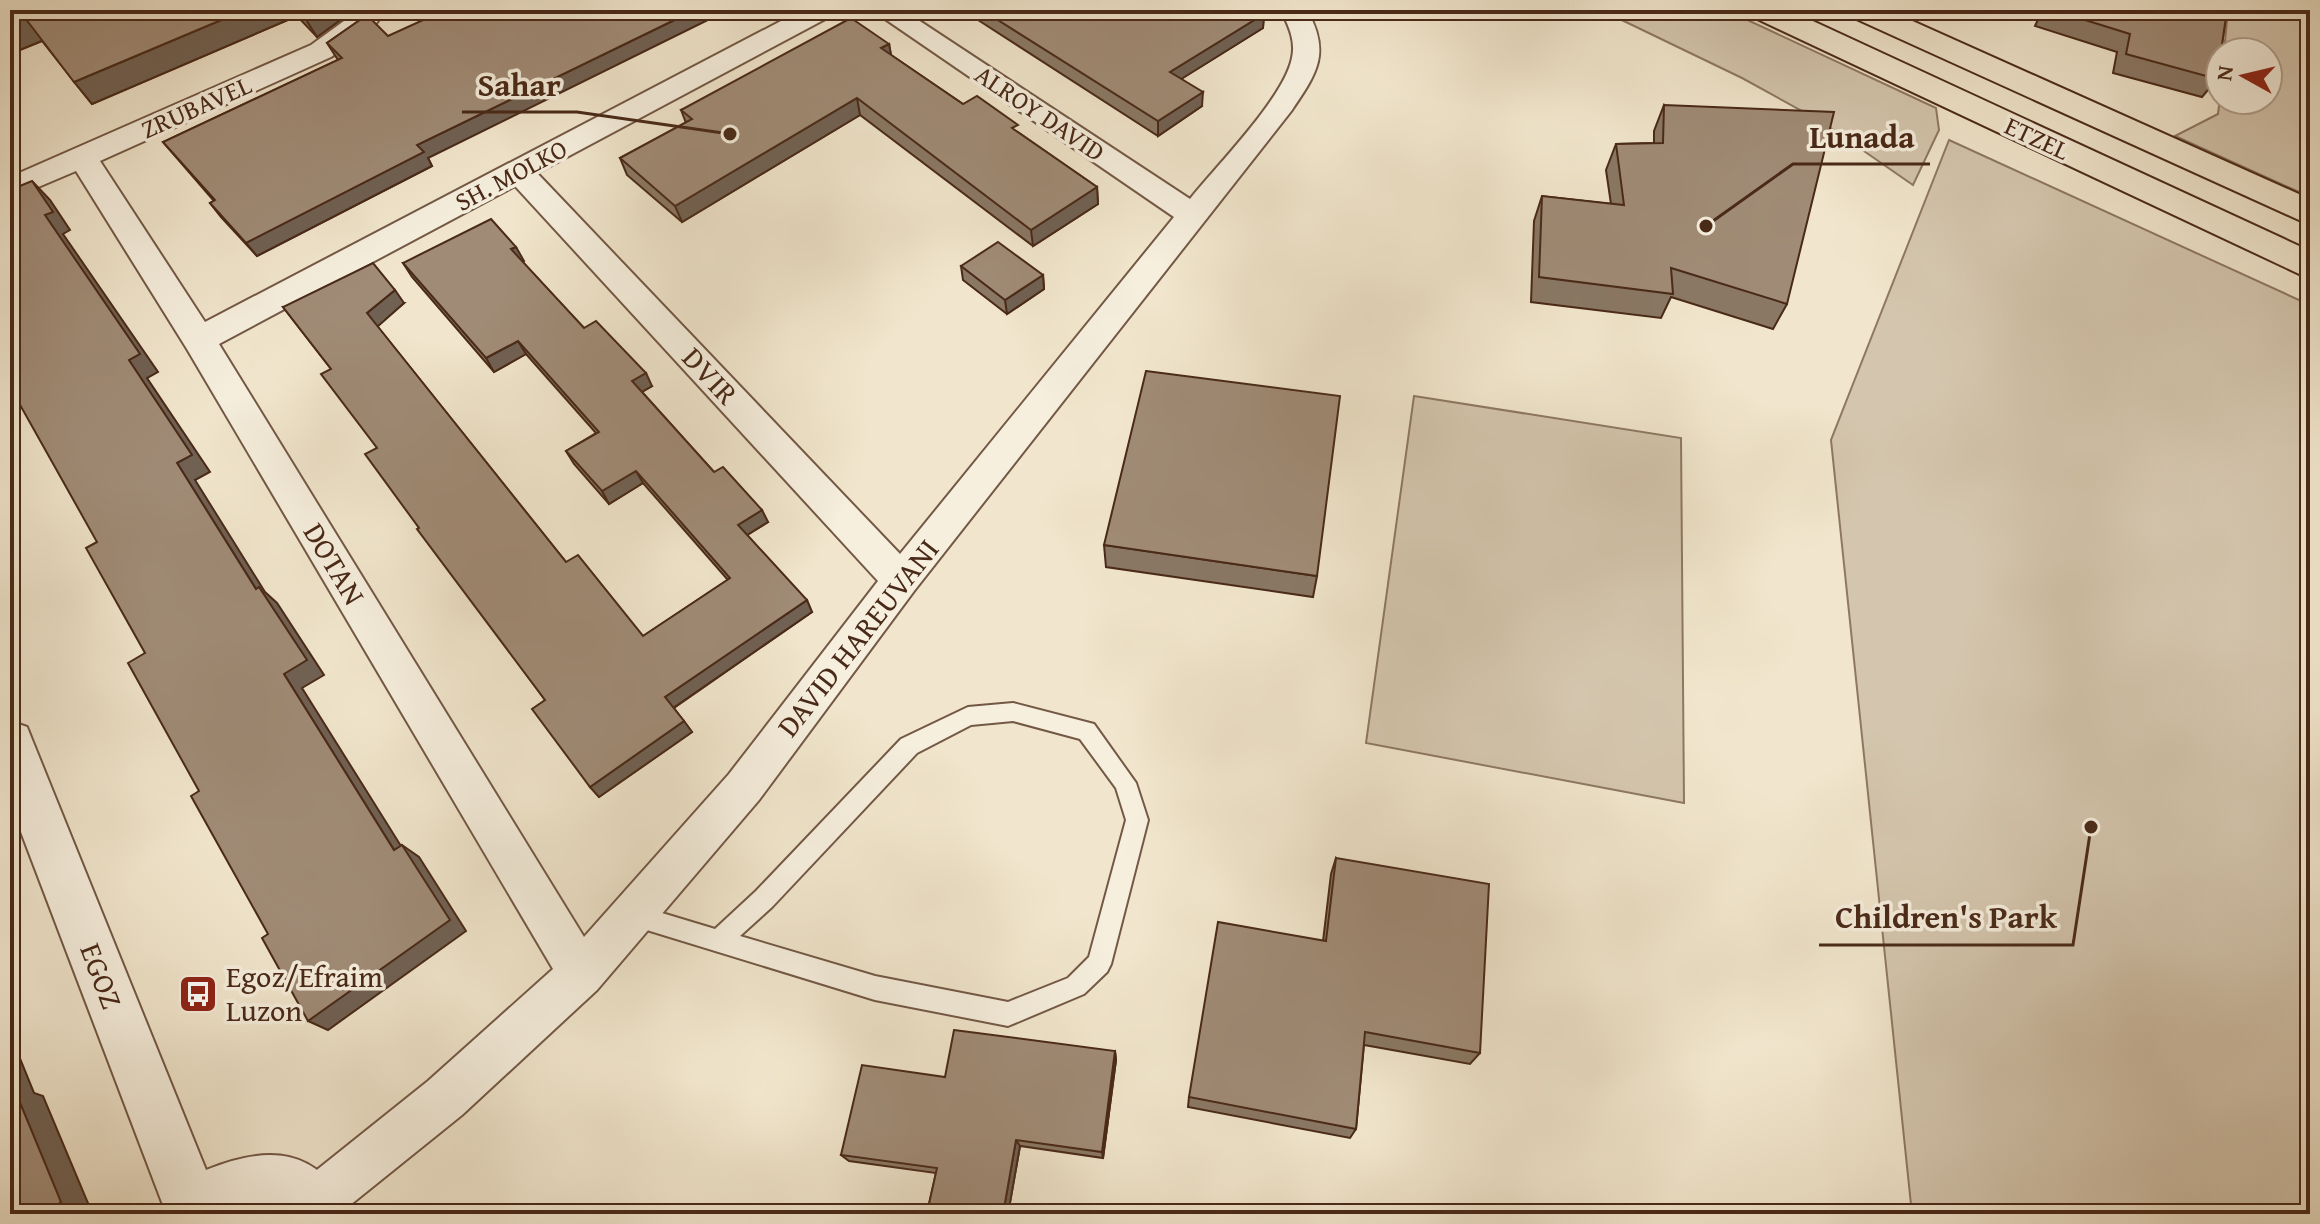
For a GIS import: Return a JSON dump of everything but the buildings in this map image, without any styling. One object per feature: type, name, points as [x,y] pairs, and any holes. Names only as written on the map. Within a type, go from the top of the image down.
[{"type":"main road","name":"ETZEL","points":[[1764,10],[2310,266]]},
{"type":"main road","name":"ETZEL","points":[[1863,10],[2310,213]]},
{"type":"street","name":"ZRUBAVEL","points":[[10,189],[321,51],[361,24],[373,10]]},
{"type":"street","name":"SH. MOLKO","points":[[199,340],[822,10]]},
{"type":"street","name":"ALROY DAVID","points":[[885,10],[1194,216]]},
{"type":"street","name":"DAVID HAREUVANI","points":[[318,1208],[581,974],[744,787],[901,580],[1282,104],[1304,68],[1310,44],[1294,10]]},
{"type":"street","name":"DOTAN","points":[[83,158],[199,340],[581,974]]},
{"type":"street","name":"DVIR","points":[[518,171],[901,580]]},
{"type":"street","name":"EGOZ","points":[[10,742],[190,1212]]},
{"type":"street","points":[[190,1212],[220,1192],[248,1182],[274,1180],[298,1188],[318,1208]]},
{"type":"lane","points":[[632,915],[718,941],[875,988],[1008,1014],[1076,986],[1099,964],[1137,820],[1125,783],[1087,731],[1013,712],[968,716],[909,746],[764,899],[718,941]]},
{"type":"shaded area","points":[[1601,10],[1726,10],[1936,108],[1939,130],[1913,185],[1822,122],[1742,78]]},
{"type":"shaded area","points":[[2228,10],[2310,10],[2310,197],[2175,136],[2214,116],[2284,116],[2284,36],[2226,36]]},
{"type":"shaded area","points":[[1949,140],[2310,305],[2310,1214],[1912,1214],[1831,440]]},
{"type":"shaded area","points":[[1414,396],[1681,438],[1684,803],[1366,743]]},
{"type":"place","name":"Sahar","points":[[730,134]]},
{"type":"place","name":"Lunada","points":[[1706,226]]},
{"type":"place","name":"Children's Park","points":[[2091,827]]},
{"type":"place","name":"Egoz/Efraim Luzon","points":[[198,994]]}]
